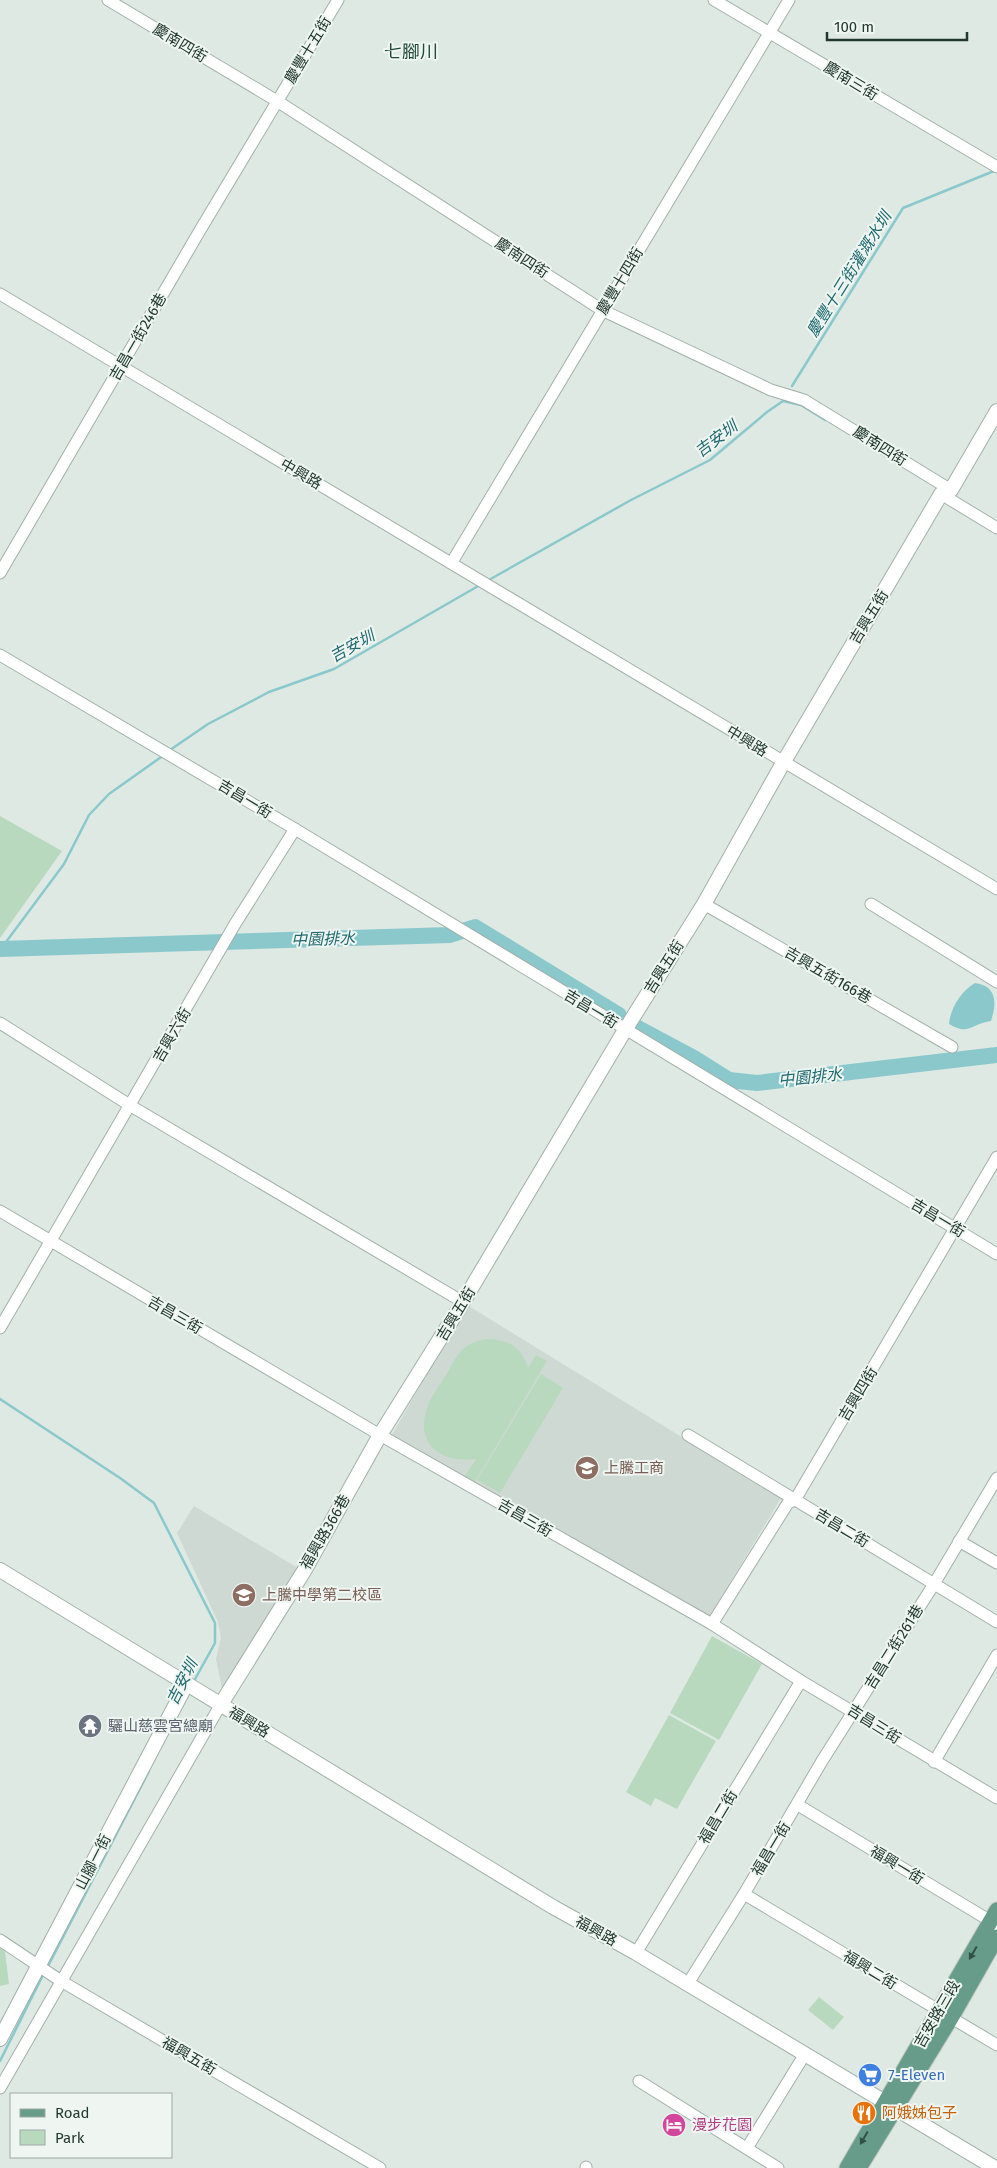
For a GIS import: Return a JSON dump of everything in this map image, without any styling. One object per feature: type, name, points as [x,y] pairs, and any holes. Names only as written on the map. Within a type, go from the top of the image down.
[{"type":"main road","name":"吉安路三段","points":[[945,2014],[995,1919]]},
{"type":"main road","name":"吉安路三段","points":[[847,2168],[997,1936]]},
{"type":"main road","name":"吉安路三段","points":[[859,2168],[890,2104]]},
{"type":"street","name":"慶南四街","points":[[108,0],[278,101],[602,310],[771,390],[804,400],[946,492],[997,528]]},
{"type":"street","name":"慶豐十五街","points":[[278,101],[338,0]]},
{"type":"street","name":"慶南三街","points":[[714,0],[992,164]]},
{"type":"street","name":"慶豐十四街","points":[[452,562],[789,0]]},
{"type":"street","name":"吉昌一街246巷","points":[[0,573],[278,101]]},
{"type":"street","name":"中興路","points":[[0,294],[121,368],[452,562],[498,593],[997,889]]},
{"type":"street","name":"吉興五街","points":[[380,1435],[463,1302],[625,1030],[704,904],[783,763],[946,492],[997,411]]},
{"type":"street","name":"吉昌一街","points":[[0,655],[186,764],[997,1254]]},
{"type":"street","name":"吉興六街","points":[[0,1328],[131,1106],[223,944],[294,829]]},
{"type":"street","name":"吉興五街166巷","points":[[704,904],[952,1047]]},
{"type":"street","points":[[871,904],[997,982]]},
{"type":"street","points":[[0,1023],[131,1106],[463,1302]]},
{"type":"street","name":"吉興四街","points":[[712,1624],[788,1503],[795,1500],[997,1157]]},
{"type":"street","name":"吉昌三街","points":[[0,1211],[380,1435],[712,1624],[801,1681],[997,1798]]},
{"type":"street","name":"福興路366巷","points":[[221,1704],[304,1571],[380,1435]]},
{"type":"street","name":"吉昌二街","points":[[688,1435],[997,1622]]},
{"type":"street","name":"吉昌二街261巷","points":[[854,1711],[959,1541],[993,1494],[997,1478]]},
{"type":"street","points":[[959,1541],[997,1563]]},
{"type":"street","name":"福興路","points":[[0,1570],[553,1907],[636,1953],[995,2168]]},
{"type":"street","points":[[934,1762],[997,1655]]},
{"type":"street","name":"福昌二街","points":[[636,1953],[801,1681]]},
{"type":"street","name":"山腳一街","points":[[0,2039],[191,1688]]},
{"type":"street","points":[[0,2088],[57,1977],[221,1704]]},
{"type":"street","name":"福昌一街","points":[[687,1985],[854,1711]]},
{"type":"street","name":"福興一街","points":[[798,1805],[995,1919]]},
{"type":"street","name":"福興二街","points":[[744,1894],[997,2045]]},
{"type":"street","name":"福興五街","points":[[0,1940],[57,1977],[380,2168]]},
{"type":"street","points":[[747,2148],[804,2054]]},
{"type":"street","points":[[639,2081],[778,2168]]},
{"type":"shaded area","name":"上騰工商","points":[[467,1305],[781,1498],[706,1623],[390,1438]]},
{"type":"shaded area","name":"上騰中學第二校區","points":[[194,1506],[298,1568],[224,1699],[216,1659],[221,1638],[218,1622],[177,1533]]},
{"type":"green space","points":[[0,816],[62,851],[0,938]]},
{"type":"green space","points":[[495,1339],[513,1346],[522,1355],[528,1368],[536,1355],[547,1361],[473,1485],[463,1479],[476,1459],[464,1460],[453,1458],[443,1455],[434,1449],[428,1442],[424,1421],[427,1408],[435,1391],[458,1354],[471,1343]]},
{"type":"green space","points":[[541,1374],[563,1388],[500,1493],[477,1480]]},
{"type":"green space","points":[[712,1636],[762,1664],[719,1740],[670,1713]]},
{"type":"green space","points":[[669,1715],[716,1741],[677,1809],[655,1798],[651,1806],[626,1792]]},
{"type":"green space","points":[[4,1943],[9,1984],[0,1986],[0,1944]]},
{"type":"green space","points":[[819,1997],[844,2017],[833,2030],[808,2010]]},
{"type":"water","points":[[975,983],[988,988],[994,996],[991,1021],[966,1029],[949,1024],[957,1001]]},
{"type":"waterway","name":"慶豐十三街灌溉水圳","points":[[792,386],[903,208],[994,171]]},
{"type":"waterway","name":"吉安圳","points":[[487,581],[631,500],[710,460],[767,412],[783,401],[801,405],[825,420]]},
{"type":"waterway","name":"吉安圳","points":[[170,750],[208,724],[269,692],[334,669],[480,585]]},
{"type":"waterway","name":"吉安圳","points":[[0,950],[64,864],[89,815],[109,794],[164,755]]},
{"type":"waterway","name":"中園排水","points":[[0,949],[450,935],[475,927],[619,1015]]},
{"type":"waterway","name":"中園排水","points":[[636,1027],[694,1058],[729,1080],[757,1083],[997,1055]]},
{"type":"waterway","name":"吉安圳","points":[[0,1399],[120,1478],[154,1503],[215,1623],[215,1643],[194,1681]]},
{"type":"waterway","name":"吉安圳","points":[[47,1968],[149,1771]]},
{"type":"waterway","name":"吉安圳","points":[[0,2061],[44,1973]]},
{"type":"place","name":"上騰工商","points":[[587,1468]]},
{"type":"place","name":"上騰中學第二校區","points":[[244,1595]]},
{"type":"place","name":"驪山慈雲宮總廟","points":[[90,1726]]},
{"type":"place","name":"7-Eleven","points":[[870,2075]]},
{"type":"place","name":"阿娥姊包子","points":[[864,2113]]},
{"type":"place","name":"漫步花園","points":[[674,2125]]},
{"type":"district","name":"七腳川","points":[[411,52]]}]
